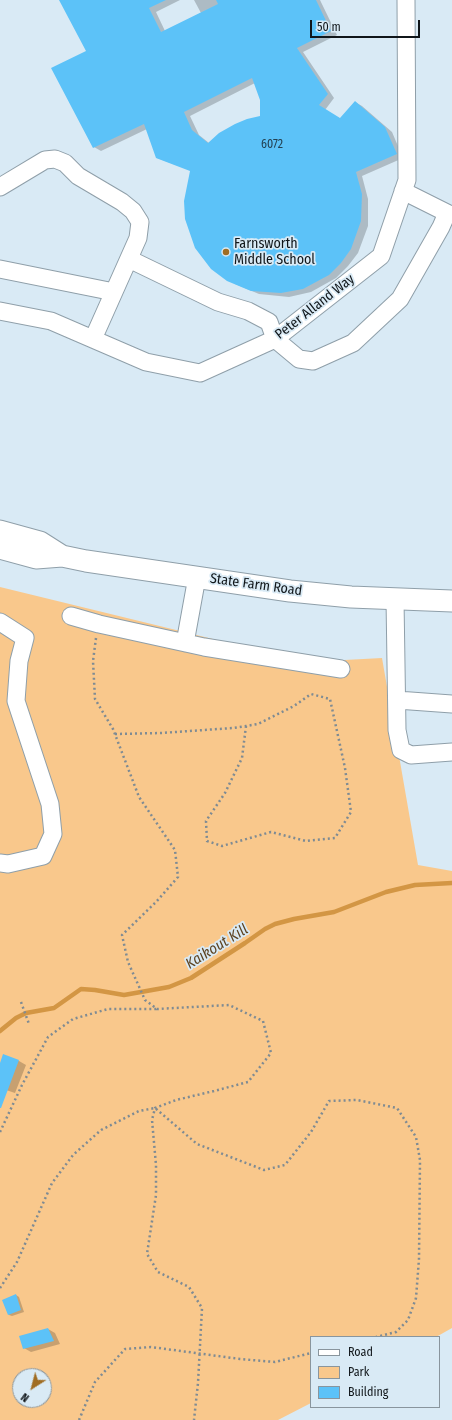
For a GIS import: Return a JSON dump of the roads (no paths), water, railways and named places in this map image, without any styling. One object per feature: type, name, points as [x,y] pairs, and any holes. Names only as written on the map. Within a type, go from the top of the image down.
[{"type":"main road","name":"State Farm Road","points":[[0,531],[40,542],[62,556]]},
{"type":"main road","name":"State Farm Road","points":[[0,548],[36,558],[62,556],[86,561],[290,591],[395,599],[452,601]]},
{"type":"lane","name":"Peter Alland Way","points":[[0,311],[51,321],[146,362],[200,373],[275,339],[381,256],[407,180],[406,0]]},
{"type":"lane","points":[[0,187],[45,160],[55,159],[65,163],[78,176],[122,202],[133,211],[140,222],[138,238],[93,339]]},
{"type":"lane","points":[[129,259],[218,302],[248,311],[269,322],[275,339],[299,359],[313,362],[353,343],[400,299],[442,227],[447,213],[403,191]]},
{"type":"lane","points":[[0,269],[114,292]]},
{"type":"lane","points":[[185,643],[197,577]]},
{"type":"lane","points":[[395,599],[397,730],[401,750],[411,755],[452,752]]},
{"type":"lane","points":[[71,616],[99,624],[185,643],[341,669]]},
{"type":"lane","points":[[0,622],[25,638],[19,661],[16,701],[50,804],[53,834],[43,856],[8,864],[0,863]]},
{"type":"lane","points":[[397,700],[452,704]]},
{"type":"waterway","name":"Kaikout Kill","points":[[0,1031],[16,1018],[26,1013],[54,1008],[81,989],[124,995],[169,987],[191,978],[265,929],[275,924],[334,912],[386,892],[415,885],[452,883]]},
{"type":"place","name":"Farnsworth Middle School","points":[[226,252]]}]
